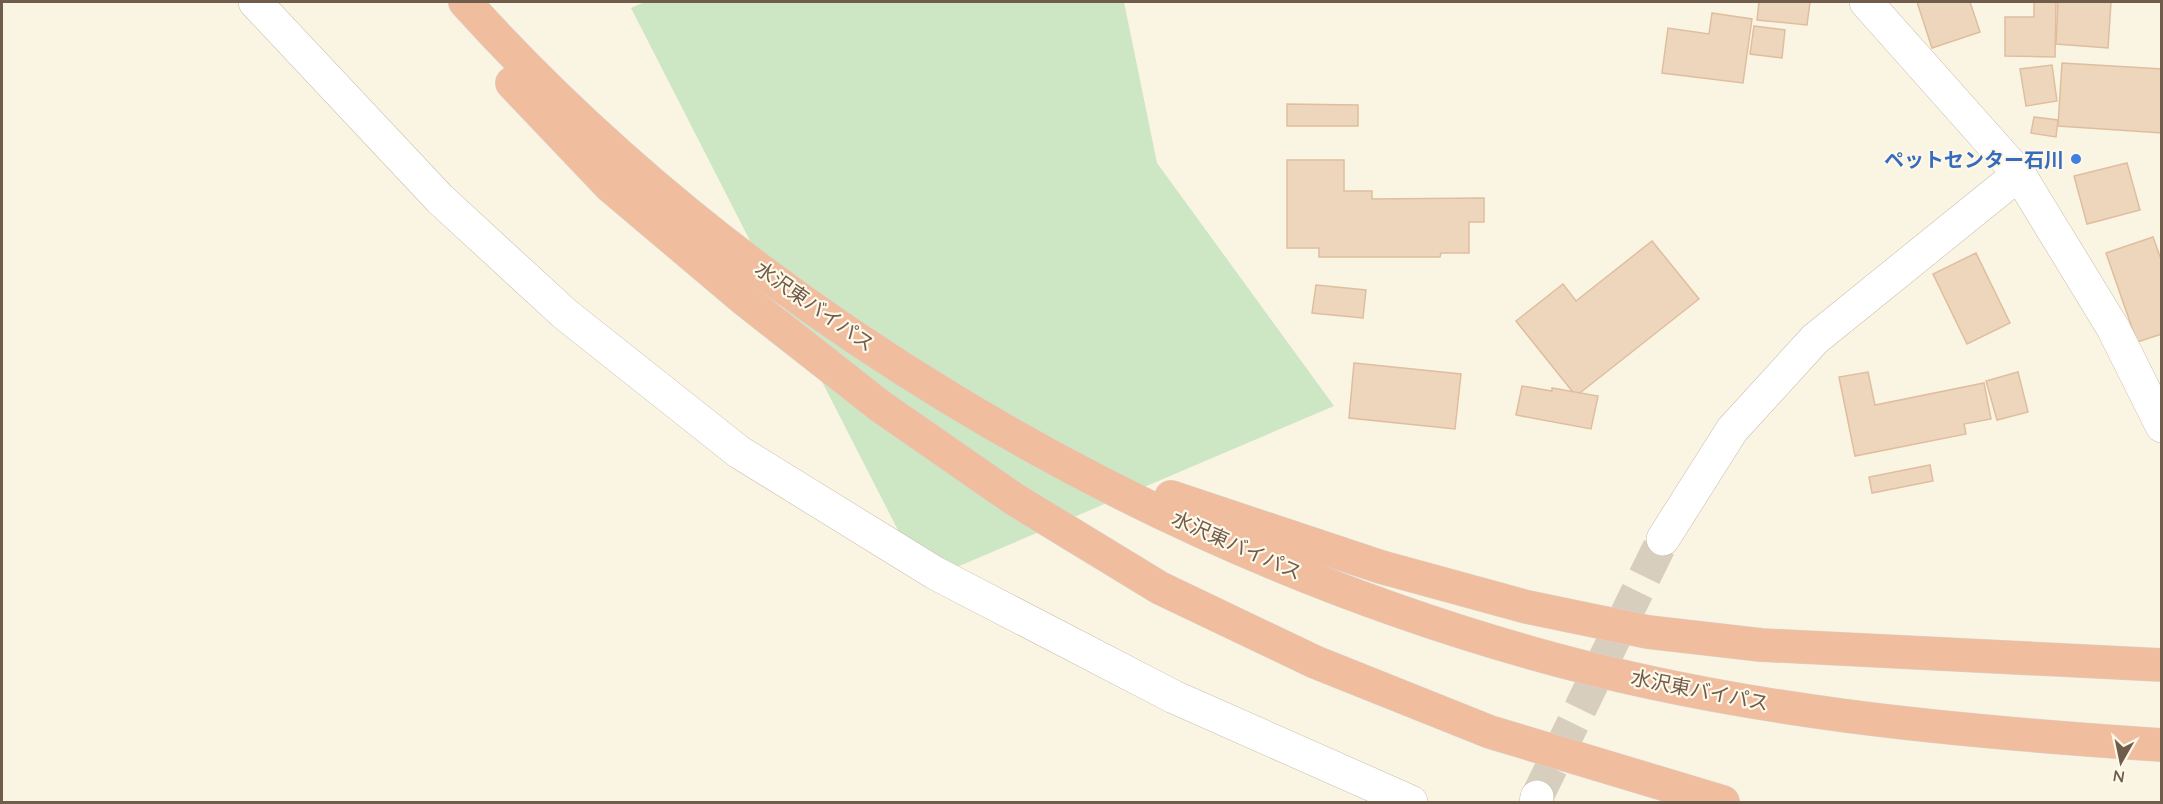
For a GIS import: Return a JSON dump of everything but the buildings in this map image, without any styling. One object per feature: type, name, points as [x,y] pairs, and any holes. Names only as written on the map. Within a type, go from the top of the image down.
[{"type":"highway","points":[[442,2],[508,79],[610,186],[744,300],[880,406],[1014,499],[1160,588],[1315,662],[1490,732],[1724,802]]},
{"type":"highway","name":"水沢東バイパス","points":[[465,2],[527,70],[692,218],[866,344],[1044,453],[1230,546],[1381,606],[1531,653],[1682,689],[1838,715],[2028,736],[2162,745]]},
{"type":"highway","points":[[1044,453],[1381,567],[1527,607],[1648,632],[1772,645],[2162,665]]},
{"type":"highway","points":[[2119,663],[2162,674]]},
{"type":"street","points":[[255,2],[440,199],[565,314],[740,452],[946,578],[1174,697],[1411,802]]},
{"type":"street","points":[[1866,2],[2019,174],[2113,328],[2162,426]]},
{"type":"street","points":[[1663,539],[1732,430],[1815,339],[2019,174]]},
{"type":"green space","points":[[645,2],[1124,2],[1157,163],[1334,406],[924,581],[631,8]]},
{"type":"tunnel","points":[[1537,797],[1663,539]]},
{"type":"place","name":"ペットセンター石川","points":[[2076,159]]}]
